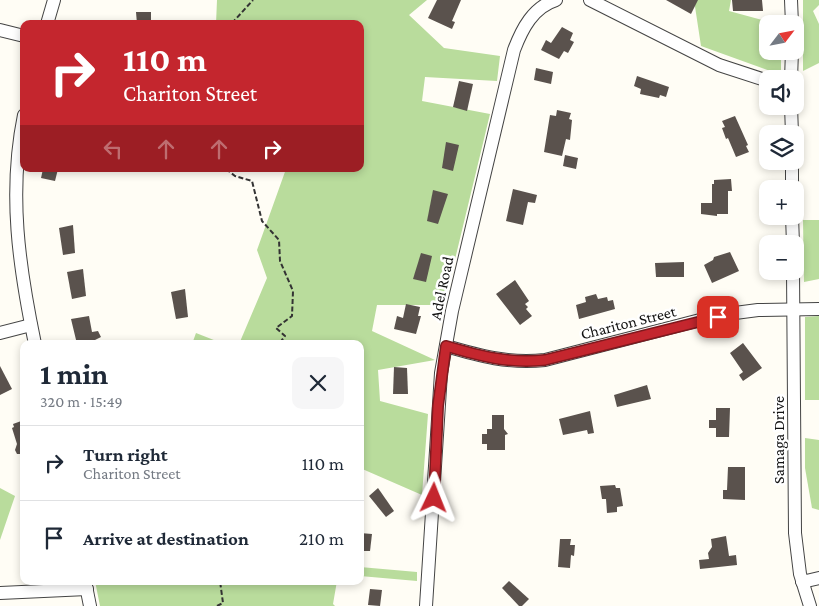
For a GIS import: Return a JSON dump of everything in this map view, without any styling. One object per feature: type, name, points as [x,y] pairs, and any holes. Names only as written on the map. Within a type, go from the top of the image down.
[{"type":"street","points":[[48,20],[54,0]]},
{"type":"street","name":"Adel Road","points":[[426,606],[433,532],[438,406],[446,346],[474,216],[514,50],[529,19],[543,6],[556,0]]},
{"type":"street","points":[[590,0],[719,65],[759,78]]},
{"type":"street","points":[[791,0],[792,15]]},
{"type":"street","points":[[0,30],[20,35]]},
{"type":"street","points":[[20,140],[17,158],[16,221],[19,257],[34,340]]},
{"type":"street","name":"Samaga Drive","points":[[793,280],[795,533],[802,582],[810,606]]},
{"type":"street","name":"Chariton Street","points":[[446,346],[485,358],[528,362],[545,360],[700,320],[758,310],[819,309]]},
{"type":"street","points":[[0,332],[31,325]]},
{"type":"street","points":[[802,582],[819,578]]},
{"type":"street","points":[[0,593],[86,585],[90,606]]},
{"type":"path","points":[[235,20],[253,0]]},
{"type":"path","points":[[230,172],[235,176],[252,181],[262,221],[279,240],[280,261],[293,290],[292,316],[276,328],[285,336],[282,340]]},
{"type":"path","points":[[217,606],[223,603],[221,585]]},
{"type":"green space","points":[[217,0],[427,0],[409,15],[444,48],[500,56],[497,81],[425,77],[422,101],[490,114],[444,305],[377,305],[372,331],[435,360],[378,370],[380,401],[428,414],[422,495],[364,470],[364,340],[241,340],[267,278],[257,250],[285,172],[364,172],[364,20],[216,20]]},
{"type":"green space","points":[[694,0],[731,0],[729,11],[759,19],[759,60],[781,60],[781,70],[767,70],[701,46]]},
{"type":"green space","points":[[803,0],[819,0],[819,5],[813,11],[819,24],[819,63],[804,70],[804,15]]},
{"type":"green space","points":[[804,220],[819,220],[819,279],[804,282],[804,235]]},
{"type":"green space","points":[[819,316],[819,400],[805,400],[805,317]]},
{"type":"green space","points":[[196,333],[214,340],[193,340]]},
{"type":"green space","points":[[805,438],[819,440],[819,510],[812,508],[805,468]]},
{"type":"green space","points":[[0,488],[15,496],[0,540]]},
{"type":"green space","points":[[364,567],[417,572],[417,581],[364,576]]},
{"type":"green space","points":[[96,585],[336,585],[333,604],[335,606],[100,606]]},
{"type":"building","points":[[437,0],[461,0],[452,21],[455,22],[452,29],[428,18]]},
{"type":"building","points":[[666,0],[698,0],[691,14]]},
{"type":"building","points":[[732,0],[762,0],[763,11],[733,11]]},
{"type":"building","points":[[136,12],[151,12],[151,20],[137,20]]},
{"type":"building","points":[[562,27],[573,33],[570,40],[574,42],[568,53],[564,51],[559,59],[541,50],[546,40],[551,43]]},
{"type":"building","points":[[536,68],[553,72],[551,84],[534,80]]},
{"type":"building","points":[[637,76],[669,87],[666,97],[660,95],[659,98],[640,94],[641,89],[634,86]]},
{"type":"building","points":[[459,81],[473,84],[467,111],[453,107]]},
{"type":"building","points":[[557,110],[571,113],[569,119],[572,120],[570,140],[566,139],[562,156],[544,152],[550,115],[556,116]]},
{"type":"building","points":[[735,116],[748,145],[746,146],[749,152],[736,157],[722,128],[725,127],[722,121]]},
{"type":"building","points":[[446,142],[459,145],[453,171],[442,168]]},
{"type":"building","points":[[565,155],[578,158],[576,169],[563,166]]},
{"type":"building","points":[[42,172],[57,172],[55,181],[41,178]]},
{"type":"building","points":[[731,179],[732,191],[728,191],[728,214],[717,214],[717,216],[701,214],[701,203],[712,203],[712,184],[714,184],[714,180]]},
{"type":"building","points":[[513,189],[537,195],[535,203],[528,202],[523,225],[506,221]]},
{"type":"building","points":[[433,190],[448,194],[438,224],[427,221]]},
{"type":"building","points":[[73,225],[75,253],[63,255],[59,228]]},
{"type":"building","points":[[730,252],[739,271],[712,283],[704,265],[713,260],[714,257]]},
{"type":"building","points":[[421,253],[432,256],[426,282],[413,279]]},
{"type":"building","points":[[684,262],[684,277],[656,277],[655,263]]},
{"type":"building","points":[[83,269],[86,296],[72,299],[67,272]]},
{"type":"building","points":[[515,280],[529,301],[525,304],[528,307],[526,309],[532,316],[520,325],[496,294]]},
{"type":"building","points":[[185,289],[188,317],[176,319],[171,292]]},
{"type":"building","points":[[596,294],[598,299],[607,297],[608,301],[613,300],[615,309],[579,319],[576,305],[586,302],[585,297]]},
{"type":"building","points":[[406,304],[420,307],[418,316],[421,316],[416,334],[394,329],[397,316],[403,318]]},
{"type":"building","points":[[89,316],[92,332],[98,331],[101,337],[95,340],[76,340],[71,319]]},
{"type":"building","points":[[743,343],[762,368],[743,381],[739,375],[743,372],[730,353]]},
{"type":"building","points":[[0,366],[12,389],[0,395]]},
{"type":"building","points":[[394,367],[407,368],[408,394],[393,394]]},
{"type":"building","points":[[647,385],[651,399],[617,407],[614,395]]},
{"type":"building","points":[[716,408],[730,408],[729,437],[716,437],[716,428],[709,428],[709,420],[716,420]]},
{"type":"building","points":[[590,411],[594,433],[588,434],[587,430],[563,435],[559,419]]},
{"type":"building","points":[[492,415],[504,415],[504,429],[508,434],[505,435],[505,450],[487,450],[487,444],[482,444],[482,434],[487,434],[487,429],[492,429]]},
{"type":"building","points":[[20,421],[20,454],[17,454],[15,450],[17,444],[12,428],[14,427],[13,424]]},
{"type":"building","points":[[728,467],[745,467],[745,500],[723,499],[723,490],[727,490]]},
{"type":"building","points":[[615,485],[616,488],[620,488],[623,506],[617,507],[617,512],[607,513],[606,499],[602,499],[600,486]]},
{"type":"building","points":[[378,488],[394,511],[386,517],[369,496]]},
{"type":"building","points":[[364,533],[372,534],[370,551],[364,551]]},
{"type":"building","points":[[726,536],[729,556],[736,555],[737,565],[700,569],[699,560],[709,559],[708,553],[712,547],[711,539]]},
{"type":"building","points":[[560,539],[571,539],[570,545],[575,545],[574,556],[571,555],[570,568],[558,567]]},
{"type":"building","points":[[509,581],[529,599],[522,606],[519,606],[502,588]]},
{"type":"building","points":[[370,589],[382,590],[380,606],[368,605]]},
{"type":"route","points":[[434,498],[438,406],[446,346],[485,358],[510,362],[528,362],[545,360],[718,317]]}]
